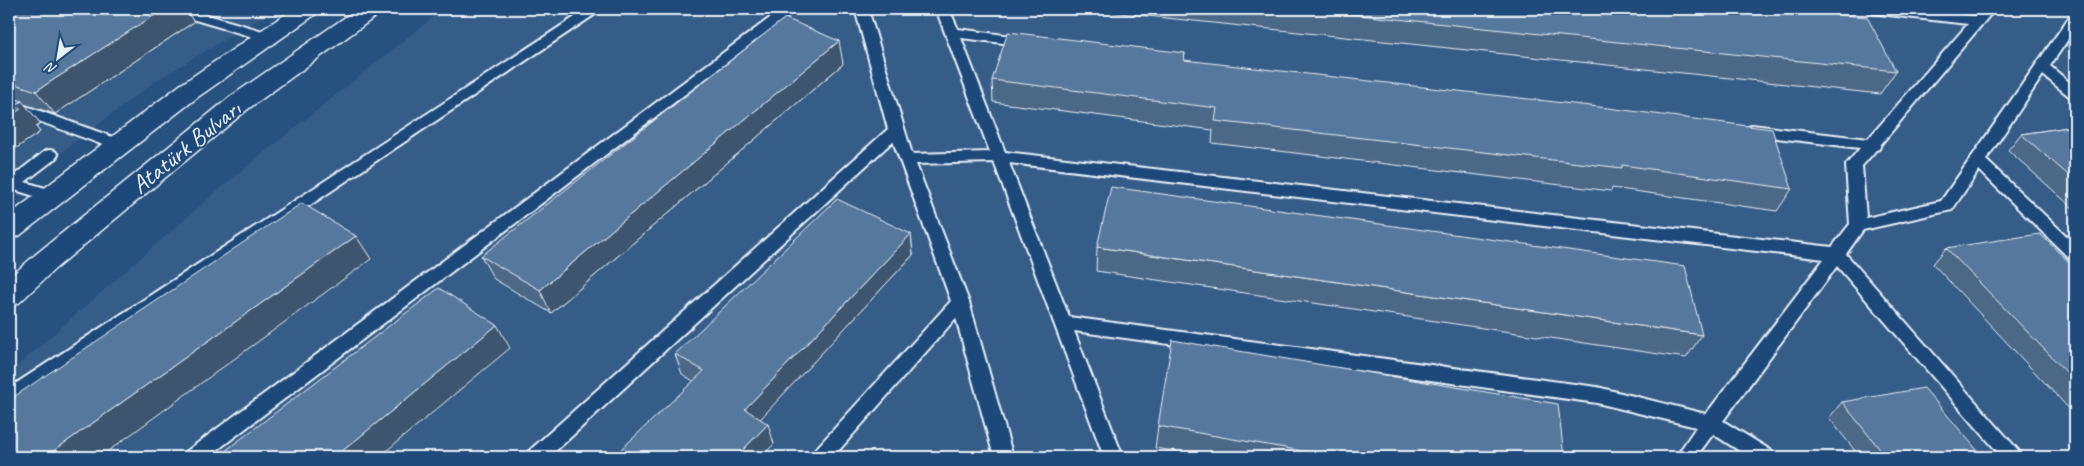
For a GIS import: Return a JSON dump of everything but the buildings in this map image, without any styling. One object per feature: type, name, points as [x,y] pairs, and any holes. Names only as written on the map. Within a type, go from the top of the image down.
[{"type":"main road","name":"Atatürk Bulvarı","points":[[9,229],[189,91],[308,9]]},
{"type":"main road","name":"Atatürk Bulvarı","points":[[9,295],[45,262],[239,102],[372,9]]},
{"type":"lane","points":[[173,9],[268,36]]},
{"type":"lane","points":[[9,397],[596,9]]},
{"type":"lane","points":[[194,457],[790,9]]},
{"type":"lane","points":[[861,9],[896,130],[960,302],[1004,457]]},
{"type":"lane","points":[[943,9],[1113,457]]},
{"type":"lane","points":[[1870,9],[1984,15]]},
{"type":"lane","points":[[1858,225],[1854,166],[1984,15]]},
{"type":"lane","points":[[1685,457],[1858,225],[1946,206],[2075,20]]},
{"type":"lane","points":[[952,33],[1041,44]]},
{"type":"lane","points":[[2042,67],[2075,94]]},
{"type":"lane","points":[[9,105],[119,145]]},
{"type":"lane","points":[[1735,128],[1874,145]]},
{"type":"lane","points":[[536,457],[896,130]]},
{"type":"lane","points":[[10,186],[50,155]]},
{"type":"lane","points":[[908,159],[999,157],[1836,254],[2014,457]]},
{"type":"lane","points":[[1977,160],[2075,254]]},
{"type":"lane","points":[[10,186],[53,196]]},
{"type":"lane","points":[[821,457],[960,302]]},
{"type":"lane","points":[[1062,323],[1597,395],[1710,423],[1765,457]]},
{"type":"shaded area","points":[[9,9],[276,9],[157,80],[9,192]]},
{"type":"shaded area","points":[[443,9],[2075,9],[2075,457],[9,457],[9,373],[225,184]]}]
